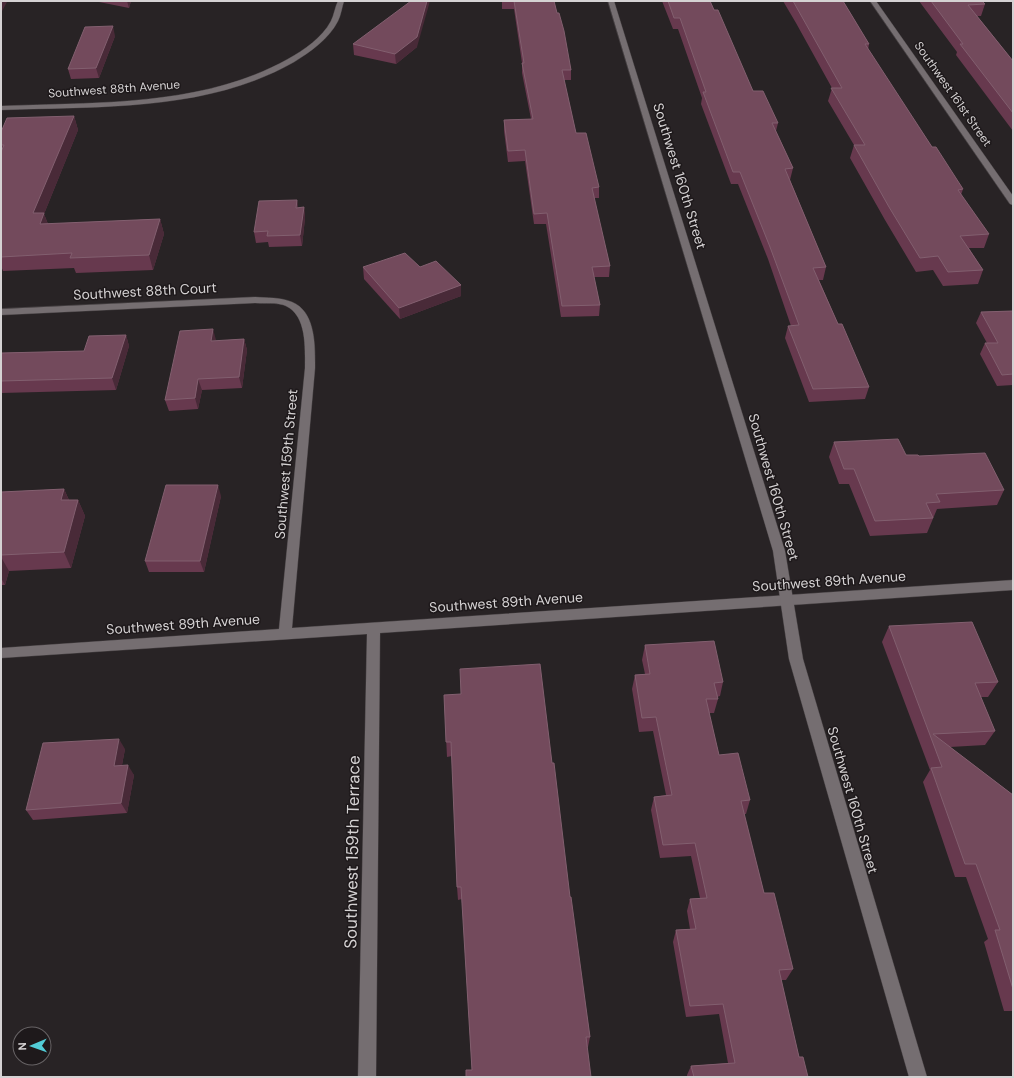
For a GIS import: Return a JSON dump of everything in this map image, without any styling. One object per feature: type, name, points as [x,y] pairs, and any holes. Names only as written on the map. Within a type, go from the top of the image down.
[{"type":"street","name":"Southwest 88th Avenue","points":[[1,108],[167,99],[216,89],[273,69],[304,52],[320,40],[336,17],[341,1]]},
{"type":"street","name":"Southwest 160th Street","points":[[611,1],[779,552],[796,659],[918,1077]]},
{"type":"street","name":"Southwest 161st Street","points":[[874,1],[1013,202]]},
{"type":"street","name":"Southwest 88th Court","points":[[1,312],[240,300],[270,300],[290,304]]},
{"type":"street","name":"Southwest 159th Street","points":[[285,633],[310,355],[308,332],[302,314],[290,304]]},
{"type":"street","name":"Southwest 89th Avenue","points":[[1,653],[1013,585]]},
{"type":"street","name":"Southwest 159th Terrace","points":[[368,1077],[374,627]]},
{"type":"building","points":[[411,1],[427,1],[417,37],[395,54],[353,44]]},
{"type":"building","points":[[514,1],[554,1],[557,13],[559,13],[571,70],[562,70],[576,133],[586,133],[599,187],[592,188],[610,266],[592,267],[600,305],[562,306],[547,213],[534,214],[525,150],[508,151],[504,120],[533,119],[522,63],[524,63]]},
{"type":"building","points":[[668,1],[710,1],[714,10],[718,10],[753,91],[763,91],[778,123],[772,123],[793,168],[785,169],[826,267],[813,268],[838,324],[842,324],[869,387],[813,389],[788,326],[799,325],[770,247],[740,172],[733,172],[703,92],[706,92],[680,18],[674,18]]},
{"type":"building","points":[[793,1],[843,1],[869,44],[865,44],[932,147],[936,147],[963,189],[958,190],[989,234],[960,236],[983,270],[948,272],[938,256],[920,258],[854,145],[865,145],[831,88],[842,88]]},
{"type":"building","points":[[931,1],[982,1],[985,4],[968,5],[1013,61],[1013,113],[960,44],[963,44]]},
{"type":"building","points":[[113,26],[96,68],[68,69],[85,27]]},
{"type":"building","points":[[74,116],[33,213],[44,213],[40,224],[160,219],[149,255],[70,258],[72,253],[1,257],[1,152],[4,145],[1,145],[1,132],[7,118]]},
{"type":"building","points":[[297,200],[296,208],[304,207],[300,235],[267,236],[268,231],[254,232],[259,201]]},
{"type":"building","points":[[405,253],[420,267],[436,261],[461,285],[399,308],[363,267]]},
{"type":"building","points":[[1013,311],[1013,374],[1002,375],[985,343],[998,343],[981,312]]},
{"type":"building","points":[[213,329],[211,341],[244,339],[239,377],[198,379],[195,398],[165,400],[180,331]]},
{"type":"building","points":[[126,335],[112,378],[1,381],[1,353],[84,351],[89,336]]},
{"type":"building","points":[[898,439],[906,455],[919,456],[985,453],[1004,490],[936,494],[940,502],[926,503],[933,518],[875,521],[854,469],[844,469],[834,442]]},
{"type":"building","points":[[166,485],[218,485],[200,561],[145,561]]},
{"type":"building","points":[[64,489],[61,500],[78,500],[64,552],[1,555],[1,492]]},
{"type":"building","points":[[972,622],[998,682],[975,683],[995,731],[933,734],[1013,795],[1013,989],[995,930],[1000,930],[976,864],[965,864],[931,768],[942,767],[889,626]]},
{"type":"building","points":[[714,641],[723,682],[714,683],[718,699],[706,699],[719,755],[738,753],[750,800],[741,801],[764,893],[774,893],[793,969],[779,970],[799,1057],[803,1057],[808,1077],[694,1077],[691,1066],[735,1063],[723,1004],[690,1006],[676,930],[696,929],[690,899],[707,898],[695,843],[663,845],[654,797],[672,795],[656,717],[642,718],[635,675],[650,674],[645,645]]},
{"type":"building","points":[[540,664],[552,763],[554,763],[570,897],[590,1037],[586,1037],[591,1077],[466,1077],[466,1070],[472,1070],[461,887],[457,887],[451,742],[446,742],[444,695],[461,694],[460,669]]},
{"type":"building","points":[[119,739],[114,766],[128,765],[121,803],[26,810],[43,743]]}]
